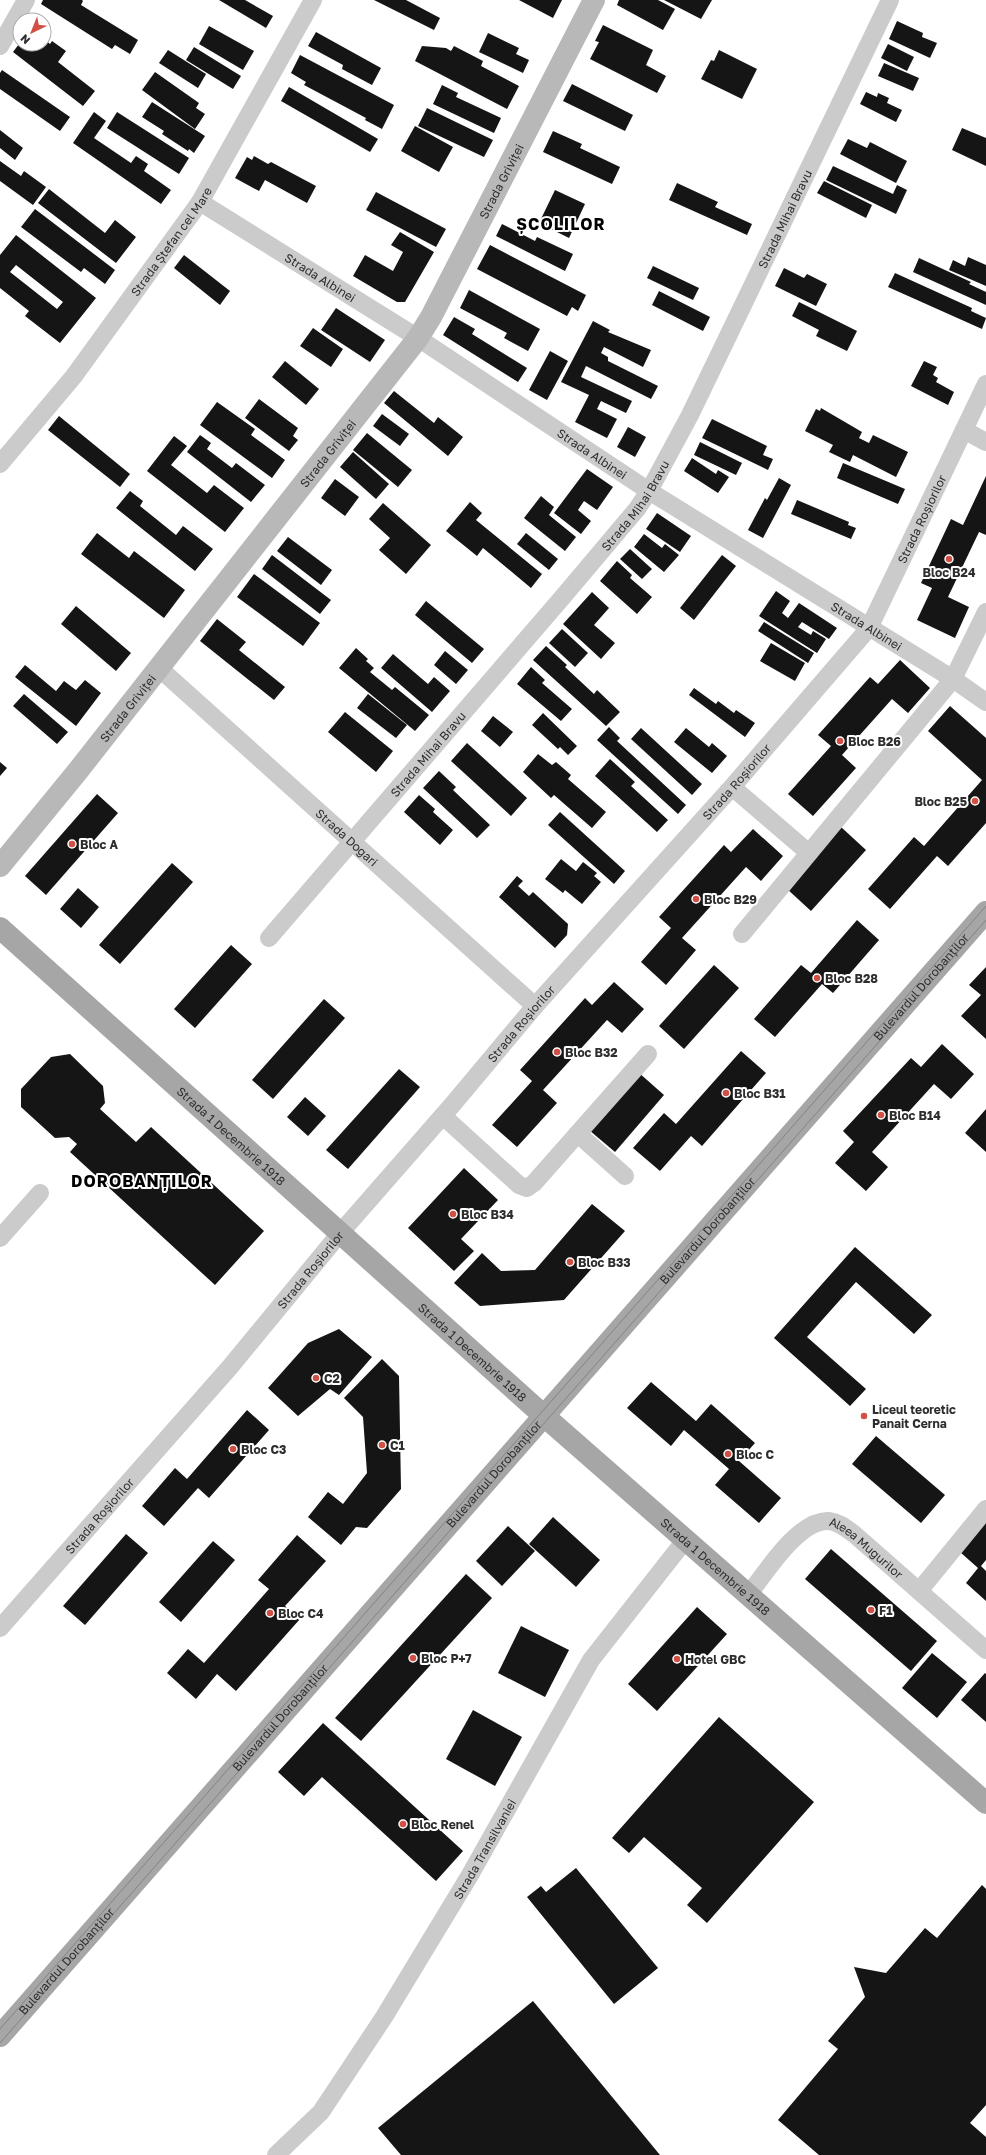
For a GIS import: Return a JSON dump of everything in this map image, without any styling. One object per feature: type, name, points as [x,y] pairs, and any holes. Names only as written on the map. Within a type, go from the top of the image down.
[{"type":"main road","name":"Strada Griviței","points":[[0,866],[159,668],[418,338],[434,310],[594,0]]},
{"type":"main road","name":"Bulevardul Dorobanților","points":[[0,2036],[543,1415],[986,912]]},
{"type":"main road","name":"Strada 1 Decembrie 1918","points":[[0,928],[341,1232],[543,1415],[986,1803]]},
{"type":"street","points":[[0,46],[26,0]]},
{"type":"street","name":"Strada Ștefan cel Mare","points":[[0,464],[74,376],[200,202],[313,0]]},
{"type":"street","name":"Strada Mihai Bravu","points":[[269,938],[561,599],[637,509],[649,491],[693,408],[890,0]]},
{"type":"street","name":"Strada Albinei","points":[[200,202],[418,338],[649,491],[953,679],[986,702]]},
{"type":"street","name":"Strada Roșiorilor","points":[[0,1628],[230,1367],[341,1232],[443,1116],[535,1006],[732,787],[869,628],[986,384]]},
{"type":"street","points":[[964,430],[986,442]]},
{"type":"street","points":[[742,934],[953,679],[986,612]]},
{"type":"street","name":"Strada Dogari","points":[[159,668],[535,1006]]},
{"type":"street","points":[[732,787],[809,853]]},
{"type":"street","points":[[443,1116],[519,1185],[527,1188],[534,1183],[648,1054]]},
{"type":"street","points":[[578,1134],[625,1176]]},
{"type":"street","points":[[0,1238],[40,1193]]},
{"type":"street","points":[[919,1591],[986,1509]]},
{"type":"street","name":"Aleea Mugurilor","points":[[749,1594],[798,1534],[810,1526],[829,1521],[840,1525],[854,1534],[986,1650]]},
{"type":"street","name":"Strada Transilvaniei","points":[[276,2155],[320,2112],[384,2017],[470,1875],[591,1660],[686,1539]]},
{"type":"building","points":[[43,0],[82,0],[81,5],[138,40],[130,54],[115,45],[112,49],[41,4]]},
{"type":"building","points":[[219,0],[245,0],[273,16],[266,28]]},
{"type":"building","points":[[374,0],[406,0],[440,18],[434,30]]},
{"type":"building","points":[[519,0],[562,0],[553,18]]},
{"type":"building","points":[[619,0],[658,0],[675,9],[663,30],[617,5]]},
{"type":"building","points":[[664,0],[712,0],[701,19]]},
{"type":"building","points":[[897,21],[923,33],[922,37],[937,43],[930,58],[889,39]]},
{"type":"building","points":[[603,25],[653,50],[646,65],[666,76],[657,93],[590,59],[599,42],[595,41]]},
{"type":"building","points":[[209,26],[254,51],[243,70],[199,44]]},
{"type":"building","points":[[316,32],[381,68],[372,85],[342,69],[343,65],[308,46]]},
{"type":"building","points":[[488,33],[519,48],[516,54],[529,60],[523,73],[479,52]]},
{"type":"building","points":[[52,41],[66,51],[58,62],[95,91],[83,106],[13,52],[52,52]]},
{"type":"building","points":[[888,44],[914,57],[907,71],[881,58]]},
{"type":"building","points":[[422,46],[446,48],[451,51],[454,46],[483,61],[481,66],[519,86],[507,109],[415,61]]},
{"type":"building","points":[[194,47],[241,76],[233,89],[186,60]]},
{"type":"building","points":[[168,50],[206,74],[198,88],[159,63]]},
{"type":"building","points":[[719,50],[757,69],[742,99],[701,79],[711,60],[714,61]]},
{"type":"building","points":[[300,55],[394,105],[382,129],[365,120],[366,118],[304,85],[306,82],[291,73]]},
{"type":"building","points":[[884,63],[919,78],[913,91],[878,76]]},
{"type":"building","points":[[2,70],[70,117],[60,131],[0,89],[0,73]]},
{"type":"building","points":[[155,72],[199,103],[196,108],[205,114],[195,129],[142,90]]},
{"type":"building","points":[[572,84],[633,115],[625,131],[563,101]]},
{"type":"building","points":[[442,85],[458,93],[456,97],[501,118],[494,133],[433,104]]},
{"type":"building","points":[[289,87],[378,139],[370,152],[281,101]]},
{"type":"building","points":[[866,92],[877,97],[878,93],[889,98],[887,103],[902,110],[896,122],[860,104]]},
{"type":"building","points":[[152,102],[205,136],[194,153],[189,149],[188,151],[162,134],[164,131],[142,117]]},
{"type":"building","points":[[427,108],[493,140],[484,157],[418,126]]},
{"type":"building","points":[[94,112],[106,121],[94,138],[131,163],[136,156],[148,164],[144,171],[171,190],[161,204],[73,143]]},
{"type":"building","points":[[117,112],[189,158],[179,174],[107,128]]},
{"type":"building","points":[[415,126],[453,147],[439,172],[401,151]]},
{"type":"building","points":[[962,128],[986,138],[986,166],[952,150]]},
{"type":"building","points":[[0,130],[23,148],[15,160],[0,148]]},
{"type":"building","points":[[553,131],[582,144],[580,148],[620,167],[612,184],[543,152]]},
{"type":"building","points":[[848,139],[867,148],[870,142],[907,161],[896,183],[840,154]]},
{"type":"building","points":[[254,156],[268,164],[271,162],[316,186],[307,203],[265,180],[259,191],[235,178],[247,157],[252,160]]},
{"type":"building","points":[[0,161],[21,176],[24,171],[46,187],[33,205],[0,181]]},
{"type":"building","points":[[833,166],[893,194],[897,185],[907,190],[896,214],[826,180]]},
{"type":"building","points":[[824,181],[872,205],[866,218],[817,193]]},
{"type":"building","points":[[677,183],[718,202],[715,207],[752,224],[747,235],[669,200]]},
{"type":"building","points":[[49,189],[105,233],[115,220],[136,237],[116,263],[38,203]]},
{"type":"building","points":[[555,190],[585,204],[569,238],[539,223]]},
{"type":"building","points":[[376,192],[446,229],[436,247],[366,210]]},
{"type":"building","points":[[35,209],[115,270],[105,284],[84,268],[81,272],[21,227]]},
{"type":"building","points":[[502,224],[535,241],[537,237],[573,254],[565,271],[496,236]]},
{"type":"building","points":[[400,232],[434,252],[405,302],[397,302],[353,276],[365,255],[393,271],[403,252],[391,245]]},
{"type":"building","points":[[16,235],[96,298],[60,343],[25,316],[29,311],[0,288],[0,255]],"holes":[[[16,265],[63,302],[57,309],[10,272]]]},
{"type":"building","points":[[490,245],[586,295],[578,311],[572,307],[567,316],[477,269]]},
{"type":"building","points":[[184,255],[230,291],[220,305],[174,268]]},
{"type":"building","points":[[968,257],[986,265],[986,286],[949,270],[953,260],[965,266]]},
{"type":"building","points":[[919,258],[971,282],[969,284],[986,292],[986,305],[913,272]]},
{"type":"building","points":[[653,266],[699,288],[693,300],[647,278]]},
{"type":"building","points":[[784,268],[804,278],[807,274],[827,284],[816,306],[775,286]]},
{"type":"building","points":[[895,273],[972,308],[971,311],[986,318],[982,329],[888,287]]},
{"type":"building","points":[[469,290],[540,329],[528,351],[504,338],[507,333],[460,308]]},
{"type":"building","points":[[659,291],[710,317],[703,331],[652,305]]},
{"type":"building","points":[[799,302],[857,331],[847,351],[816,336],[819,330],[792,316]]},
{"type":"building","points":[[336,308],[385,340],[370,362],[321,330]]},
{"type":"building","points":[[454,317],[475,329],[472,334],[527,368],[518,382],[443,335]]},
{"type":"building","points":[[593,321],[610,330],[608,332],[651,350],[643,367],[604,347],[601,353],[608,357],[608,361],[658,386],[651,399],[586,366],[581,377],[632,401],[626,413],[601,401],[597,409],[617,419],[607,438],[575,422],[589,395],[561,382]]},
{"type":"building","points":[[313,328],[343,349],[331,367],[300,346]]},
{"type":"building","points":[[550,351],[568,361],[547,400],[529,390]]},
{"type":"building","points":[[285,361],[319,389],[306,405],[272,377]]},
{"type":"building","points":[[924,361],[937,367],[933,375],[938,378],[936,382],[954,392],[948,405],[911,386]]},
{"type":"building","points":[[394,391],[434,423],[438,417],[463,437],[448,456],[384,403]]},
{"type":"building","points":[[259,399],[298,428],[293,436],[298,440],[289,451],[245,418]]},
{"type":"building","points":[[217,402],[255,429],[251,435],[285,460],[272,478],[200,425]]},
{"type":"building","points":[[821,408],[862,432],[859,438],[869,443],[873,435],[908,452],[896,477],[853,455],[850,462],[829,452],[833,445],[805,431],[816,409],[820,411]]},
{"type":"building","points":[[382,414],[409,434],[400,446],[373,426]]},
{"type":"building","points":[[59,416],[130,474],[120,487],[48,430]]},
{"type":"building","points":[[712,419],[767,446],[763,455],[773,459],[768,470],[702,438]]},
{"type":"building","points":[[628,427],[646,437],[635,457],[617,447]]},
{"type":"building","points":[[367,433],[412,470],[398,487],[353,450]]},
{"type":"building","points":[[200,435],[211,443],[207,449],[232,468],[236,463],[265,485],[251,502],[187,452]]},
{"type":"building","points":[[174,436],[187,446],[171,465],[207,493],[214,485],[244,508],[225,532],[147,471]]},
{"type":"building","points":[[700,442],[742,463],[736,475],[694,455]]},
{"type":"building","points":[[353,452],[389,484],[376,499],[340,467]]},
{"type":"building","points":[[692,458],[716,474],[718,470],[729,477],[718,493],[684,471]]},
{"type":"building","points":[[843,463],[905,489],[898,504],[837,478]]},
{"type":"building","points":[[587,469],[613,487],[597,510],[584,501],[578,510],[591,521],[581,534],[554,513]]},
{"type":"building","name":"Bloc B24","points":[[986,476],[986,535],[979,532],[948,597],[969,607],[955,638],[917,620],[932,588],[921,583],[951,519],[963,525]]},
{"type":"building","points":[[779,478],[791,485],[763,538],[748,530],[765,498],[767,500]]},
{"type":"building","points":[[335,479],[359,497],[345,516],[321,498]]},
{"type":"building","points":[[130,491],[143,501],[140,506],[176,535],[183,526],[213,549],[195,571],[116,508]]},
{"type":"building","points":[[541,496],[554,507],[549,515],[576,537],[565,551],[524,518]]},
{"type":"building","points":[[797,500],[849,522],[848,525],[856,528],[851,539],[791,514]]},
{"type":"building","points":[[470,502],[482,513],[476,520],[542,574],[531,588],[483,548],[477,556],[446,531]]},
{"type":"building","points":[[383,503],[431,545],[406,574],[379,550],[390,538],[369,519]]},
{"type":"building","points":[[657,513],[691,536],[680,552],[646,529]]},
{"type":"building","points":[[97,533],[129,558],[134,551],[185,590],[164,618],[81,554]]},
{"type":"building","points":[[526,533],[558,559],[549,570],[517,544]]},
{"type":"building","points":[[644,534],[662,548],[665,544],[679,555],[664,572],[634,547]]},
{"type":"building","points":[[288,537],[332,570],[321,585],[277,551]]},
{"type":"building","points":[[630,549],[652,569],[642,579],[620,559]]},
{"type":"building","points":[[272,555],[331,600],[320,614],[262,569]]},
{"type":"building","points":[[722,555],[736,566],[694,620],[680,608]]},
{"type":"building","points":[[617,561],[632,575],[630,578],[652,597],[637,614],[600,581]]},
{"type":"building","points":[[254,574],[320,623],[303,646],[237,597]]},
{"type":"building","points":[[776,591],[790,601],[782,613],[788,618],[799,603],[837,628],[829,639],[802,622],[798,627],[811,635],[813,631],[826,639],[817,653],[759,616]]},
{"type":"building","points":[[592,592],[609,608],[594,625],[615,643],[601,659],[563,624]]},
{"type":"building","points":[[426,601],[484,649],[472,663],[415,615]]},
{"type":"building","points":[[76,606],[131,653],[116,671],[61,624]]},
{"type":"building","points":[[217,619],[246,642],[239,650],[285,687],[274,700],[200,641]]},
{"type":"building","points":[[764,622],[814,653],[808,663],[758,631]]},
{"type":"building","points":[[562,629],[588,653],[575,667],[549,643]]},
{"type":"building","points":[[771,643],[805,663],[795,681],[760,661]]},
{"type":"building","points":[[546,646],[567,665],[565,667],[594,694],[597,690],[620,712],[606,726],[533,660]]},
{"type":"building","points":[[356,648],[368,659],[366,661],[374,668],[370,672],[392,690],[395,687],[429,715],[415,731],[339,668]]},
{"type":"building","points":[[445,651],[468,670],[456,684],[434,665]]},
{"type":"building","points":[[393,654],[428,684],[434,677],[450,691],[432,712],[381,668]]},
{"type":"building","name":"Bloc B26","points":[[900,660],[930,688],[908,713],[892,699],[842,755],[856,768],[813,816],[788,794],[831,746],[818,735],[870,677],[878,684]]},
{"type":"building","points":[[25,665],[56,691],[64,681],[76,690],[85,680],[101,693],[76,726],[15,677]]},
{"type":"building","points":[[531,667],[545,680],[542,683],[572,709],[561,721],[517,684]]},
{"type":"building","points":[[694,688],[716,704],[718,701],[734,713],[736,710],[755,723],[745,737],[689,695]]},
{"type":"building","points":[[24,694],[68,732],[57,744],[13,706]]},
{"type":"building","points":[[368,694],[407,725],[396,738],[357,708]]},
{"type":"building","name":"Bloc B25","points":[[950,706],[986,738],[986,823],[948,866],[937,856],[890,909],[868,889],[914,837],[924,846],[982,780],[928,731]]},
{"type":"building","points":[[345,712],[393,751],[376,772],[328,732]]},
{"type":"building","points":[[543,713],[577,746],[568,755],[560,747],[558,749],[532,725]]},
{"type":"building","points":[[493,716],[513,732],[500,747],[481,731]]},
{"type":"building","points":[[609,727],[620,738],[617,741],[686,805],[678,814],[597,740]]},
{"type":"building","points":[[641,728],[702,784],[692,795],[631,739]]},
{"type":"building","points":[[686,728],[709,747],[712,743],[727,756],[712,773],[674,742]]},
{"type":"building","points":[[467,743],[527,798],[511,816],[451,761]]},
{"type":"building","points":[[538,754],[552,765],[556,762],[571,775],[568,779],[606,812],[592,828],[554,795],[551,798],[523,772]]},
{"type":"building","points":[[610,759],[635,782],[631,786],[668,820],[657,832],[595,776]]},
{"type":"building","points":[[0,762],[7,768],[0,776]]},
{"type":"building","points":[[439,771],[456,787],[453,790],[490,825],[477,838],[423,788]]},
{"type":"building","name":"Bloc A","points":[[97,794],[118,813],[46,895],[25,876]]},
{"type":"building","points":[[419,795],[435,809],[433,812],[453,830],[440,845],[404,812]]},
{"type":"building","points":[[560,812],[625,871],[614,884],[548,825]]},
{"type":"building","points":[[841,827],[866,850],[811,911],[786,888]]},
{"type":"building","name":"Bloc B29","points":[[753,829],[783,856],[761,881],[746,867],[682,938],[696,950],[666,985],[641,962],[671,928],[659,917],[724,845],[731,852]]},
{"type":"building","points":[[561,859],[576,871],[583,862],[597,873],[594,876],[601,882],[582,904],[565,890],[563,893],[545,879]]},
{"type":"building","points":[[172,863],[193,882],[120,964],[99,945]]},
{"type":"building","points":[[517,876],[523,881],[518,886],[529,896],[533,892],[568,924],[567,935],[555,948],[499,897]]},
{"type":"building","points":[[78,888],[99,907],[81,928],[60,909]]},
{"type":"building","name":"Bloc B28","points":[[857,920],[879,940],[833,993],[822,984],[775,1037],[754,1019],[801,965],[811,973]]},
{"type":"building","points":[[231,945],[252,964],[195,1028],[174,1009]]},
{"type":"building","points":[[714,965],[739,988],[684,1049],[659,1026]]},
{"type":"building","points":[[986,967],[986,1039],[961,1016],[981,995],[969,985]]},
{"type":"building","name":"Bloc B32","points":[[614,982],[644,1009],[622,1033],[607,1020],[543,1090],[557,1103],[517,1147],[492,1125],[532,1081],[520,1070],[585,998],[592,1005]]},
{"type":"building","points":[[324,999],[345,1018],[273,1099],[252,1080]]},
{"type":"building","name":"Bloc B14","points":[[942,1044],[974,1074],[951,1099],[934,1084],[872,1152],[888,1167],[866,1191],[835,1163],[854,1142],[843,1131],[911,1058],[921,1067]]},
{"type":"building","name":"Bloc B31","points":[[741,1051],[766,1073],[702,1146],[691,1136],[660,1171],[633,1148],[664,1113],[676,1124]]},
{"type":"building","points":[[70,1054],[103,1086],[105,1103],[100,1109],[136,1142],[151,1127],[264,1231],[215,1285],[70,1152],[77,1144],[69,1137],[55,1138],[21,1107],[21,1089],[51,1057]]},
{"type":"building","points":[[399,1069],[420,1087],[348,1169],[326,1150]]},
{"type":"building","points":[[638,1072],[664,1095],[615,1152],[589,1130]]},
{"type":"building","points":[[305,1097],[326,1116],[308,1136],[287,1117]]},
{"type":"building","points":[[986,1109],[986,1152],[965,1133]]},
{"type":"building","name":"Bloc B34","points":[[464,1168],[498,1200],[461,1239],[474,1251],[454,1271],[408,1228]]},
{"type":"building","name":"Bloc B33","points":[[592,1204],[625,1231],[564,1300],[480,1306],[454,1283],[482,1253],[501,1271],[535,1270]]},
{"type":"building","points":[[855,1247],[932,1315],[914,1334],[856,1282],[807,1337],[866,1389],[850,1406],[774,1338]]},
{"type":"building","name":"C2","points":[[339,1329],[372,1357],[339,1395],[330,1389],[298,1416],[268,1388],[308,1343]]},
{"type":"building","name":"C1","points":[[382,1359],[399,1376],[401,1489],[367,1528],[356,1527],[341,1545],[308,1517],[328,1492],[343,1504],[367,1473],[363,1417],[344,1398]]},
{"type":"building","name":"Bloc C","points":[[651,1382],[696,1421],[711,1404],[755,1443],[739,1461],[781,1498],[759,1523],[715,1485],[729,1469],[684,1430],[671,1446],[627,1408]]},
{"type":"building","name":"Bloc C3","points":[[247,1410],[269,1430],[209,1498],[198,1488],[164,1526],[142,1506],[175,1468],[187,1479]]},
{"type":"building","points":[[876,1436],[945,1495],[921,1523],[852,1464]]},
{"type":"building","points":[[553,1517],[600,1560],[576,1587],[529,1544]]},
{"type":"building","points":[[986,1521],[986,1560],[981,1566],[986,1571],[986,1601],[966,1583],[978,1568],[960,1552]]},
{"type":"building","points":[[508,1526],[535,1551],[502,1586],[476,1561]]},
{"type":"building","points":[[126,1534],[148,1553],[85,1625],[63,1606]]},
{"type":"building","name":"Bloc C4","points":[[297,1535],[326,1561],[285,1606],[300,1619],[236,1691],[217,1674],[196,1699],[167,1673],[188,1649],[204,1663],[269,1589],[258,1580]]},
{"type":"building","points":[[213,1541],[235,1560],[181,1622],[159,1602]]},
{"type":"building","name":"F1","points":[[831,1549],[937,1641],[911,1671],[805,1579]]},
{"type":"building","name":"Bloc P+7","points":[[466,1574],[492,1598],[361,1741],[335,1718]]},
{"type":"building","name":"Hotel GBC","points":[[697,1607],[727,1634],[657,1711],[628,1684]]},
{"type":"building","points":[[521,1626],[569,1650],[545,1697],[498,1673]]},
{"type":"building","points":[[932,1653],[967,1682],[937,1718],[902,1688]]},
{"type":"building","points":[[985,1673],[986,1674],[986,1722],[961,1700]]},
{"type":"building","points":[[473,1710],[522,1737],[495,1786],[446,1759]]},
{"type":"building","points":[[719,1717],[814,1802],[707,1923],[687,1905],[702,1888],[644,1837],[629,1853],[612,1838]]},
{"type":"building","name":"Bloc Renel","points":[[323,1723],[463,1851],[436,1881],[322,1777],[304,1796],[278,1772]]},
{"type":"building","points":[[576,1868],[658,1968],[614,2004],[527,1897],[541,1886],[546,1892]]},
{"type":"building","points":[[982,1885],[986,1889],[986,2105],[970,2123],[986,2137],[986,2155],[819,2155],[778,2120],[838,2049],[828,2041],[865,1997],[854,1967],[886,1973],[925,1928],[937,1938]]},
{"type":"building","points":[[533,2001],[660,2155],[401,2155],[378,2128]]},
{"type":"tram line","points":[[0,2029],[986,906]]},
{"type":"tram line","points":[[0,2043],[986,920]]},
{"type":"place","name":"Bloc B24","points":[[949,559]]},
{"type":"place","name":"Bloc B26","points":[[840,741]]},
{"type":"place","name":"Bloc B25","points":[[975,801]]},
{"type":"place","name":"Bloc A","points":[[72,844]]},
{"type":"place","name":"Bloc B29","points":[[696,899]]},
{"type":"place","name":"Bloc B28","points":[[817,978]]},
{"type":"place","name":"Bloc B32","points":[[557,1052]]},
{"type":"place","name":"Bloc B31","points":[[726,1093]]},
{"type":"place","name":"Bloc B14","points":[[881,1115]]},
{"type":"place","name":"Bloc B34","points":[[453,1214]]},
{"type":"place","name":"Bloc B33","points":[[570,1262]]},
{"type":"place","name":"C2","points":[[316,1378]]},
{"type":"place","name":"Liceul teoretic Panait Cerna","points":[[864,1416]]},
{"type":"place","name":"C1","points":[[382,1445]]},
{"type":"place","name":"Bloc C3","points":[[233,1449]]},
{"type":"place","name":"Bloc C","points":[[728,1454]]},
{"type":"place","name":"F1","points":[[871,1610]]},
{"type":"place","name":"Bloc C4","points":[[270,1613]]},
{"type":"place","name":"Bloc P+7","points":[[413,1658]]},
{"type":"place","name":"Hotel GBC","points":[[677,1659]]},
{"type":"place","name":"Bloc Renel","points":[[403,1824]]},
{"type":"district","name":"ȘCOLILOR","points":[[561,224]]},
{"type":"district","name":"DOROBANȚILOR","points":[[142,1181]]}]
